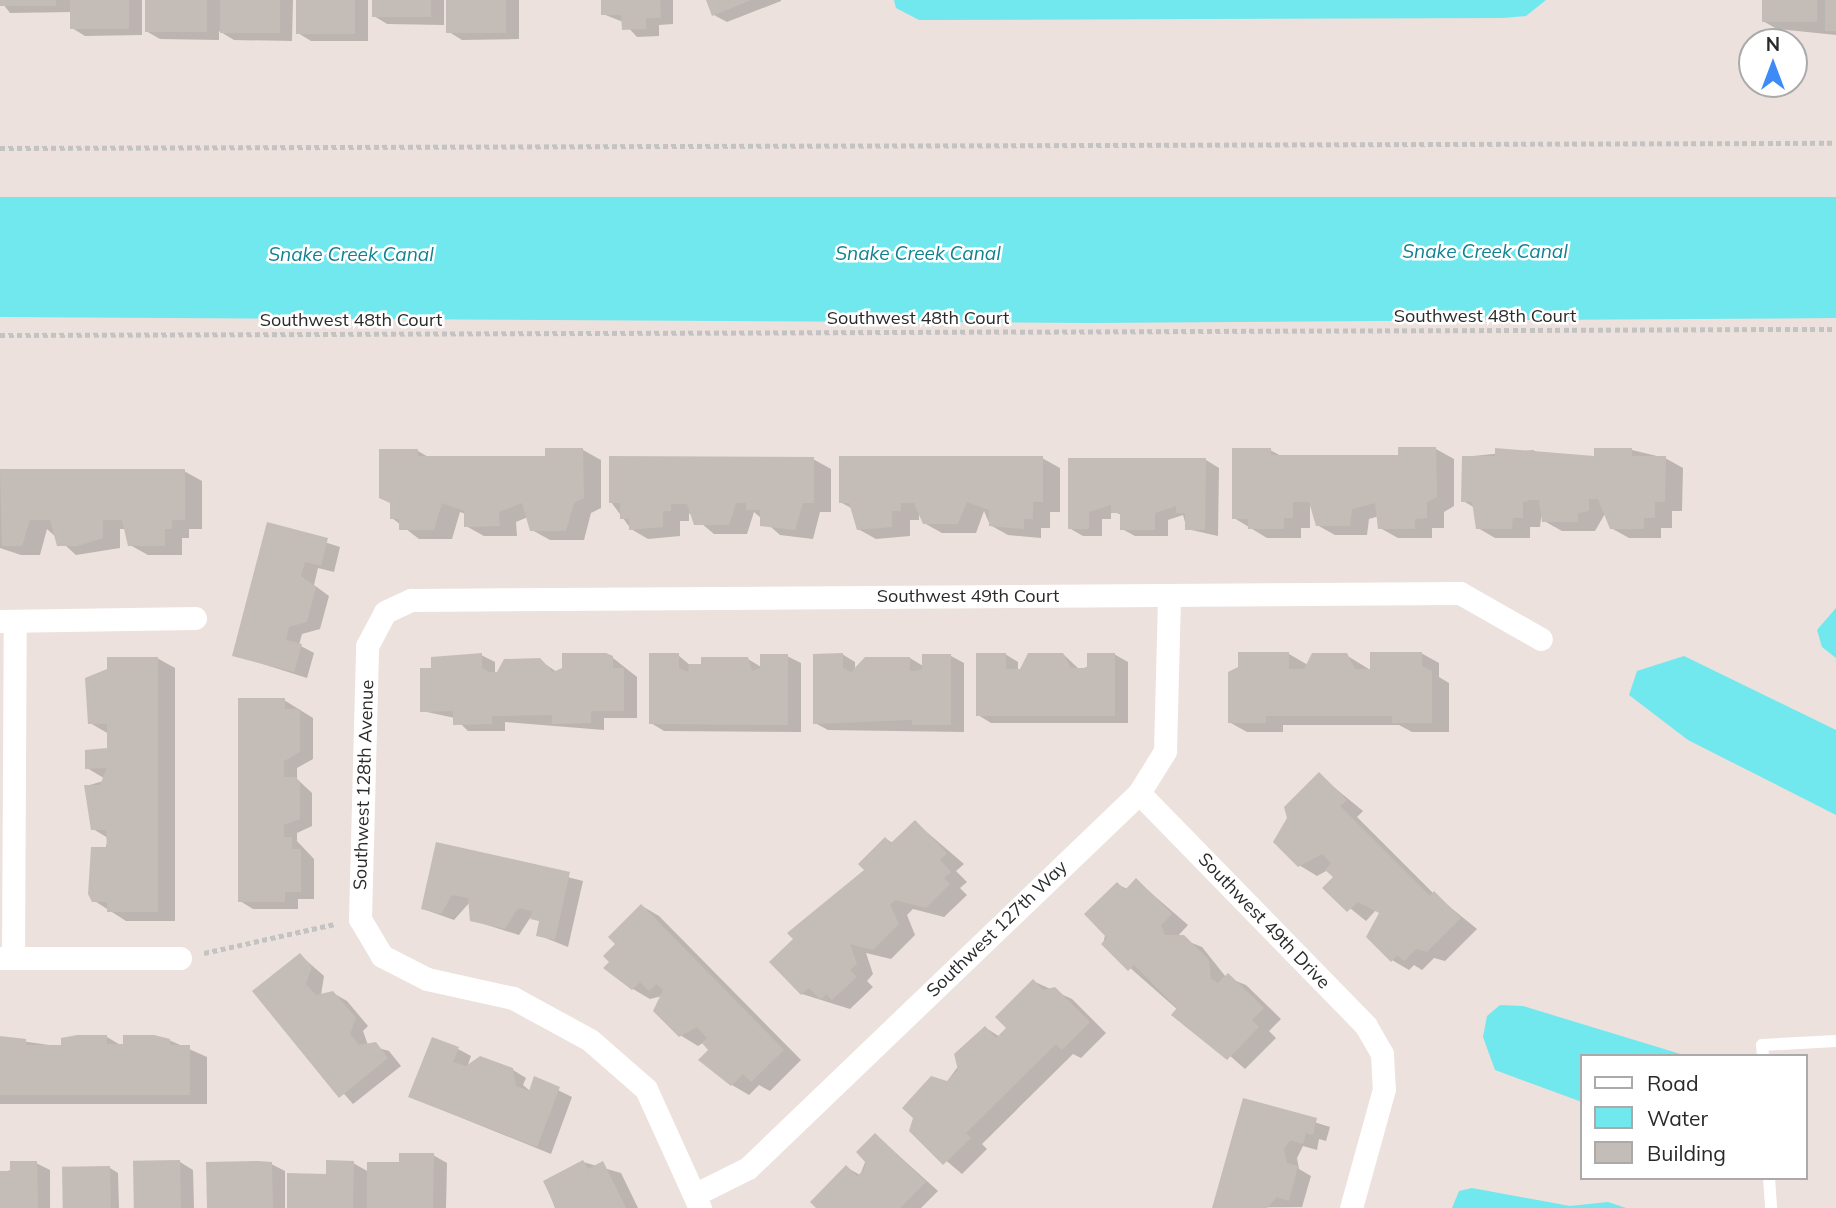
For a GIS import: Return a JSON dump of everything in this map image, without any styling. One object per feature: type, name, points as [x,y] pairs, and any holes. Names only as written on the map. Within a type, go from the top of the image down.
[{"type":"street","name":"Southwest 49th Court","points":[[385,612],[411,600],[1460,593],[1541,639]]},
{"type":"street","name":"Southwest 127th Way","points":[[699,1201],[748,1168],[1139,793],[1165,751],[1169,595]]},
{"type":"street","name":"Southwest 128th Avenue","points":[[360,919],[367,646],[385,612]]},
{"type":"street","points":[[180,958],[7,958],[7,621],[195,618]]},
{"type":"street","name":"Southwest 49th Drive","points":[[1139,793],[1366,1026],[1382,1054],[1384,1089],[1350,1208]]},
{"type":"street","points":[[360,919],[382,956],[427,979],[513,998],[590,1040],[646,1089],[699,1201]]},
{"type":"lane","points":[[1763,1054],[1762,1045],[1836,1041]]},
{"type":"lane","points":[[1769,1180],[1771,1208]]},
{"type":"path","points":[[0,148],[1836,143]]},
{"type":"path","name":"Southwest 48th Court","points":[[0,335],[1836,329]]},
{"type":"path","points":[[180,958],[360,919]]},
{"type":"water","points":[[894,0],[1546,0],[1526,16],[1503,18],[919,20],[896,8]]},
{"type":"water","name":"Snake Creek Canal","points":[[0,197],[1836,197],[1836,318],[1090,323],[0,317]]},
{"type":"water","points":[[1836,608],[1836,658],[1822,647],[1817,630]]},
{"type":"water","points":[[1684,656],[1836,730],[1836,815],[1688,740],[1629,695],[1637,671]]},
{"type":"water","points":[[1500,1005],[1523,1006],[1680,1054],[1580,1054],[1580,1101],[1495,1070],[1483,1037],[1487,1016]]},
{"type":"water","points":[[1472,1188],[1570,1206],[1608,1202],[1626,1208],[1452,1208],[1459,1191]]},
{"type":"building","points":[[0,0],[56,0],[56,6],[0,6]]},
{"type":"building","points":[[70,0],[129,0],[129,29],[70,29]]},
{"type":"building","points":[[145,0],[207,0],[207,32],[145,32]]},
{"type":"building","points":[[220,0],[280,0],[280,33],[220,33]]},
{"type":"building","points":[[296,0],[355,0],[355,34],[296,34]]},
{"type":"building","points":[[372,0],[431,0],[431,17],[372,17]]},
{"type":"building","points":[[446,0],[506,0],[506,33],[446,33]]},
{"type":"building","points":[[601,0],[660,0],[661,18],[646,18],[646,29],[622,30],[621,15],[601,15]]},
{"type":"building","points":[[706,0],[751,0],[712,16]]},
{"type":"building","points":[[1762,0],[1817,0],[1817,22],[1762,22]]},
{"type":"building","points":[[1825,0],[1836,0],[1836,31],[1825,31]]},
{"type":"building","points":[[1398,447],[1436,447],[1437,497],[1427,502],[1427,518],[1415,519],[1415,529],[1378,529],[1375,503],[1352,509],[1350,526],[1316,526],[1309,502],[1293,502],[1293,518],[1284,518],[1284,529],[1248,529],[1248,519],[1232,519],[1232,448],[1271,448],[1271,455],[1398,455]]},
{"type":"building","points":[[545,448],[583,448],[584,498],[574,503],[566,531],[530,531],[522,503],[499,512],[500,526],[464,527],[464,511],[442,503],[434,530],[399,530],[399,519],[390,519],[390,503],[379,498],[379,449],[418,449],[418,456],[545,456]]},
{"type":"building","points":[[1495,448],[1594,456],[1594,448],[1632,448],[1632,456],[1666,456],[1665,502],[1655,502],[1655,518],[1644,518],[1644,529],[1610,529],[1598,499],[1589,499],[1589,511],[1578,513],[1578,522],[1542,522],[1539,500],[1531,500],[1523,502],[1523,518],[1513,518],[1512,529],[1476,529],[1472,502],[1461,502],[1462,456],[1495,456]]},
{"type":"building","points":[[609,456],[814,457],[814,503],[803,503],[795,530],[760,526],[760,510],[746,510],[746,503],[736,503],[729,525],[694,525],[687,504],[671,504],[671,511],[663,511],[663,527],[629,530],[629,519],[620,519],[620,503],[609,503]]},
{"type":"building","points":[[839,456],[1043,456],[1043,502],[1033,502],[1033,519],[1024,519],[1024,529],[989,526],[989,510],[967,502],[958,524],[923,524],[914,503],[901,503],[901,511],[892,511],[892,527],[857,530],[849,503],[839,503]]},
{"type":"building","points":[[1068,458],[1206,458],[1205,530],[1185,530],[1185,513],[1176,513],[1176,506],[1155,513],[1155,530],[1120,530],[1120,513],[1111,513],[1111,505],[1089,512],[1089,529],[1068,529]]},
{"type":"building","points":[[0,469],[185,469],[185,520],[172,520],[172,529],[165,529],[165,546],[128,546],[122,520],[103,520],[103,538],[78,546],[57,546],[50,520],[30,520],[22,546],[2,546]]},
{"type":"building","points":[[267,522],[328,538],[321,566],[305,562],[301,576],[316,587],[307,622],[289,627],[286,640],[302,644],[294,672],[232,656]]},
{"type":"building","points":[[1238,652],[1289,652],[1289,669],[1304,669],[1312,653],[1347,653],[1355,669],[1370,669],[1370,652],[1422,652],[1422,666],[1432,671],[1432,723],[1392,723],[1392,716],[1266,716],[1266,723],[1228,723],[1228,672],[1238,667]]},
{"type":"building","points":[[482,653],[482,668],[490,672],[497,672],[504,659],[540,658],[553,672],[562,668],[562,653],[606,653],[613,656],[613,668],[624,668],[624,711],[591,711],[591,723],[552,724],[552,715],[492,716],[492,724],[453,725],[453,711],[420,712],[420,668],[431,668],[431,657]]},
{"type":"building","points":[[649,653],[679,653],[679,668],[688,672],[689,664],[701,664],[701,657],[748,657],[752,671],[760,668],[760,654],[788,654],[788,725],[649,724]]},
{"type":"building","points":[[843,653],[843,668],[851,672],[865,657],[910,657],[910,671],[915,671],[922,669],[922,654],[951,654],[951,725],[912,725],[912,720],[813,724],[813,654]]},
{"type":"building","points":[[976,653],[1006,653],[1006,669],[1020,669],[1028,653],[1063,653],[1071,668],[1087,668],[1087,653],[1115,653],[1115,716],[976,716]]},
{"type":"building","points":[[107,657],[158,657],[158,912],[107,912],[107,902],[92,902],[88,894],[91,847],[107,847],[106,830],[91,830],[84,785],[100,785],[107,768],[85,769],[85,750],[107,748],[107,724],[88,724],[85,678],[107,669]]},
{"type":"building","points":[[238,698],[285,698],[285,709],[300,709],[300,752],[284,761],[284,777],[296,777],[300,784],[300,819],[284,825],[284,837],[292,837],[292,849],[301,849],[301,892],[285,892],[285,902],[238,902]]},
{"type":"building","points":[[1319,772],[1347,800],[1340,806],[1430,896],[1434,891],[1461,918],[1427,952],[1416,949],[1404,961],[1397,955],[1391,962],[1366,937],[1379,913],[1358,902],[1347,912],[1322,888],[1333,877],[1325,870],[1331,863],[1322,854],[1298,867],[1273,842],[1287,818],[1284,807]]},
{"type":"building","points":[[915,820],[947,853],[940,860],[951,872],[944,878],[950,884],[926,908],[895,900],[890,905],[899,924],[873,950],[850,944],[857,964],[850,970],[857,977],[832,1000],[826,994],[821,1000],[809,988],[801,995],[769,962],[793,939],[787,933],[864,870],[858,864],[885,837],[891,843]]},
{"type":"building","points":[[436,842],[570,872],[555,940],[536,936],[539,921],[530,919],[532,911],[518,908],[505,929],[470,921],[468,898],[452,895],[441,914],[421,909]]},
{"type":"building","points":[[1136,878],[1172,914],[1161,925],[1165,935],[1184,935],[1209,960],[1211,979],[1218,983],[1228,973],[1264,1008],[1252,1020],[1259,1027],[1227,1060],[1171,1015],[1177,1008],[1134,965],[1128,971],[1101,944],[1107,938],[1084,914],[1117,882],[1125,890]]},
{"type":"building","points":[[641,904],[784,1050],[751,1082],[743,1074],[731,1086],[698,1060],[708,1050],[702,1043],[707,1038],[697,1027],[679,1037],[653,1011],[663,990],[656,984],[649,991],[640,982],[632,990],[603,968],[609,962],[603,956],[615,944],[608,937]]},
{"type":"building","points":[[300,953],[312,967],[306,984],[316,995],[333,991],[356,1018],[350,1034],[359,1045],[376,1042],[388,1058],[339,1098],[252,991]]},
{"type":"building","points":[[1033,979],[1043,990],[1055,987],[1090,1022],[1062,1050],[1056,1044],[966,1133],[971,1138],[943,1165],[909,1131],[913,1118],[902,1108],[931,1076],[947,1081],[958,1070],[954,1054],[985,1026],[996,1038],[1006,1028],[995,1017]]},
{"type":"building","points":[[107,1035],[107,1044],[123,1044],[123,1035],[154,1035],[170,1039],[170,1045],[190,1045],[190,1095],[0,1095],[0,1036],[26,1039],[26,1045],[61,1045],[61,1038]]},
{"type":"building","points":[[432,1037],[459,1047],[453,1062],[466,1066],[480,1056],[513,1068],[516,1086],[529,1091],[534,1076],[560,1087],[537,1147],[408,1097]]},
{"type":"building","points":[[1243,1098],[1317,1118],[1313,1135],[1306,1133],[1303,1144],[1290,1140],[1284,1149],[1287,1163],[1298,1166],[1289,1201],[1277,1197],[1267,1208],[1212,1208]]},
{"type":"building","points":[[875,1133],[926,1182],[900,1208],[816,1208],[810,1202],[846,1165],[857,1176],[863,1171],[866,1163],[856,1152]]},
{"type":"building","points":[[399,1153],[434,1153],[433,1208],[367,1208],[367,1162],[399,1162]]},
{"type":"building","points":[[180,1160],[181,1208],[134,1208],[133,1161]]},
{"type":"building","points":[[326,1160],[354,1161],[353,1208],[287,1208],[287,1173],[326,1174]]},
{"type":"building","points":[[583,1160],[588,1169],[603,1161],[626,1208],[556,1208],[543,1181]]},
{"type":"building","points":[[10,1161],[37,1161],[38,1208],[0,1208],[0,1171],[10,1171]]},
{"type":"building","points":[[206,1162],[272,1162],[273,1208],[207,1208]]},
{"type":"building","points":[[110,1166],[111,1208],[63,1208],[62,1167]]}]
